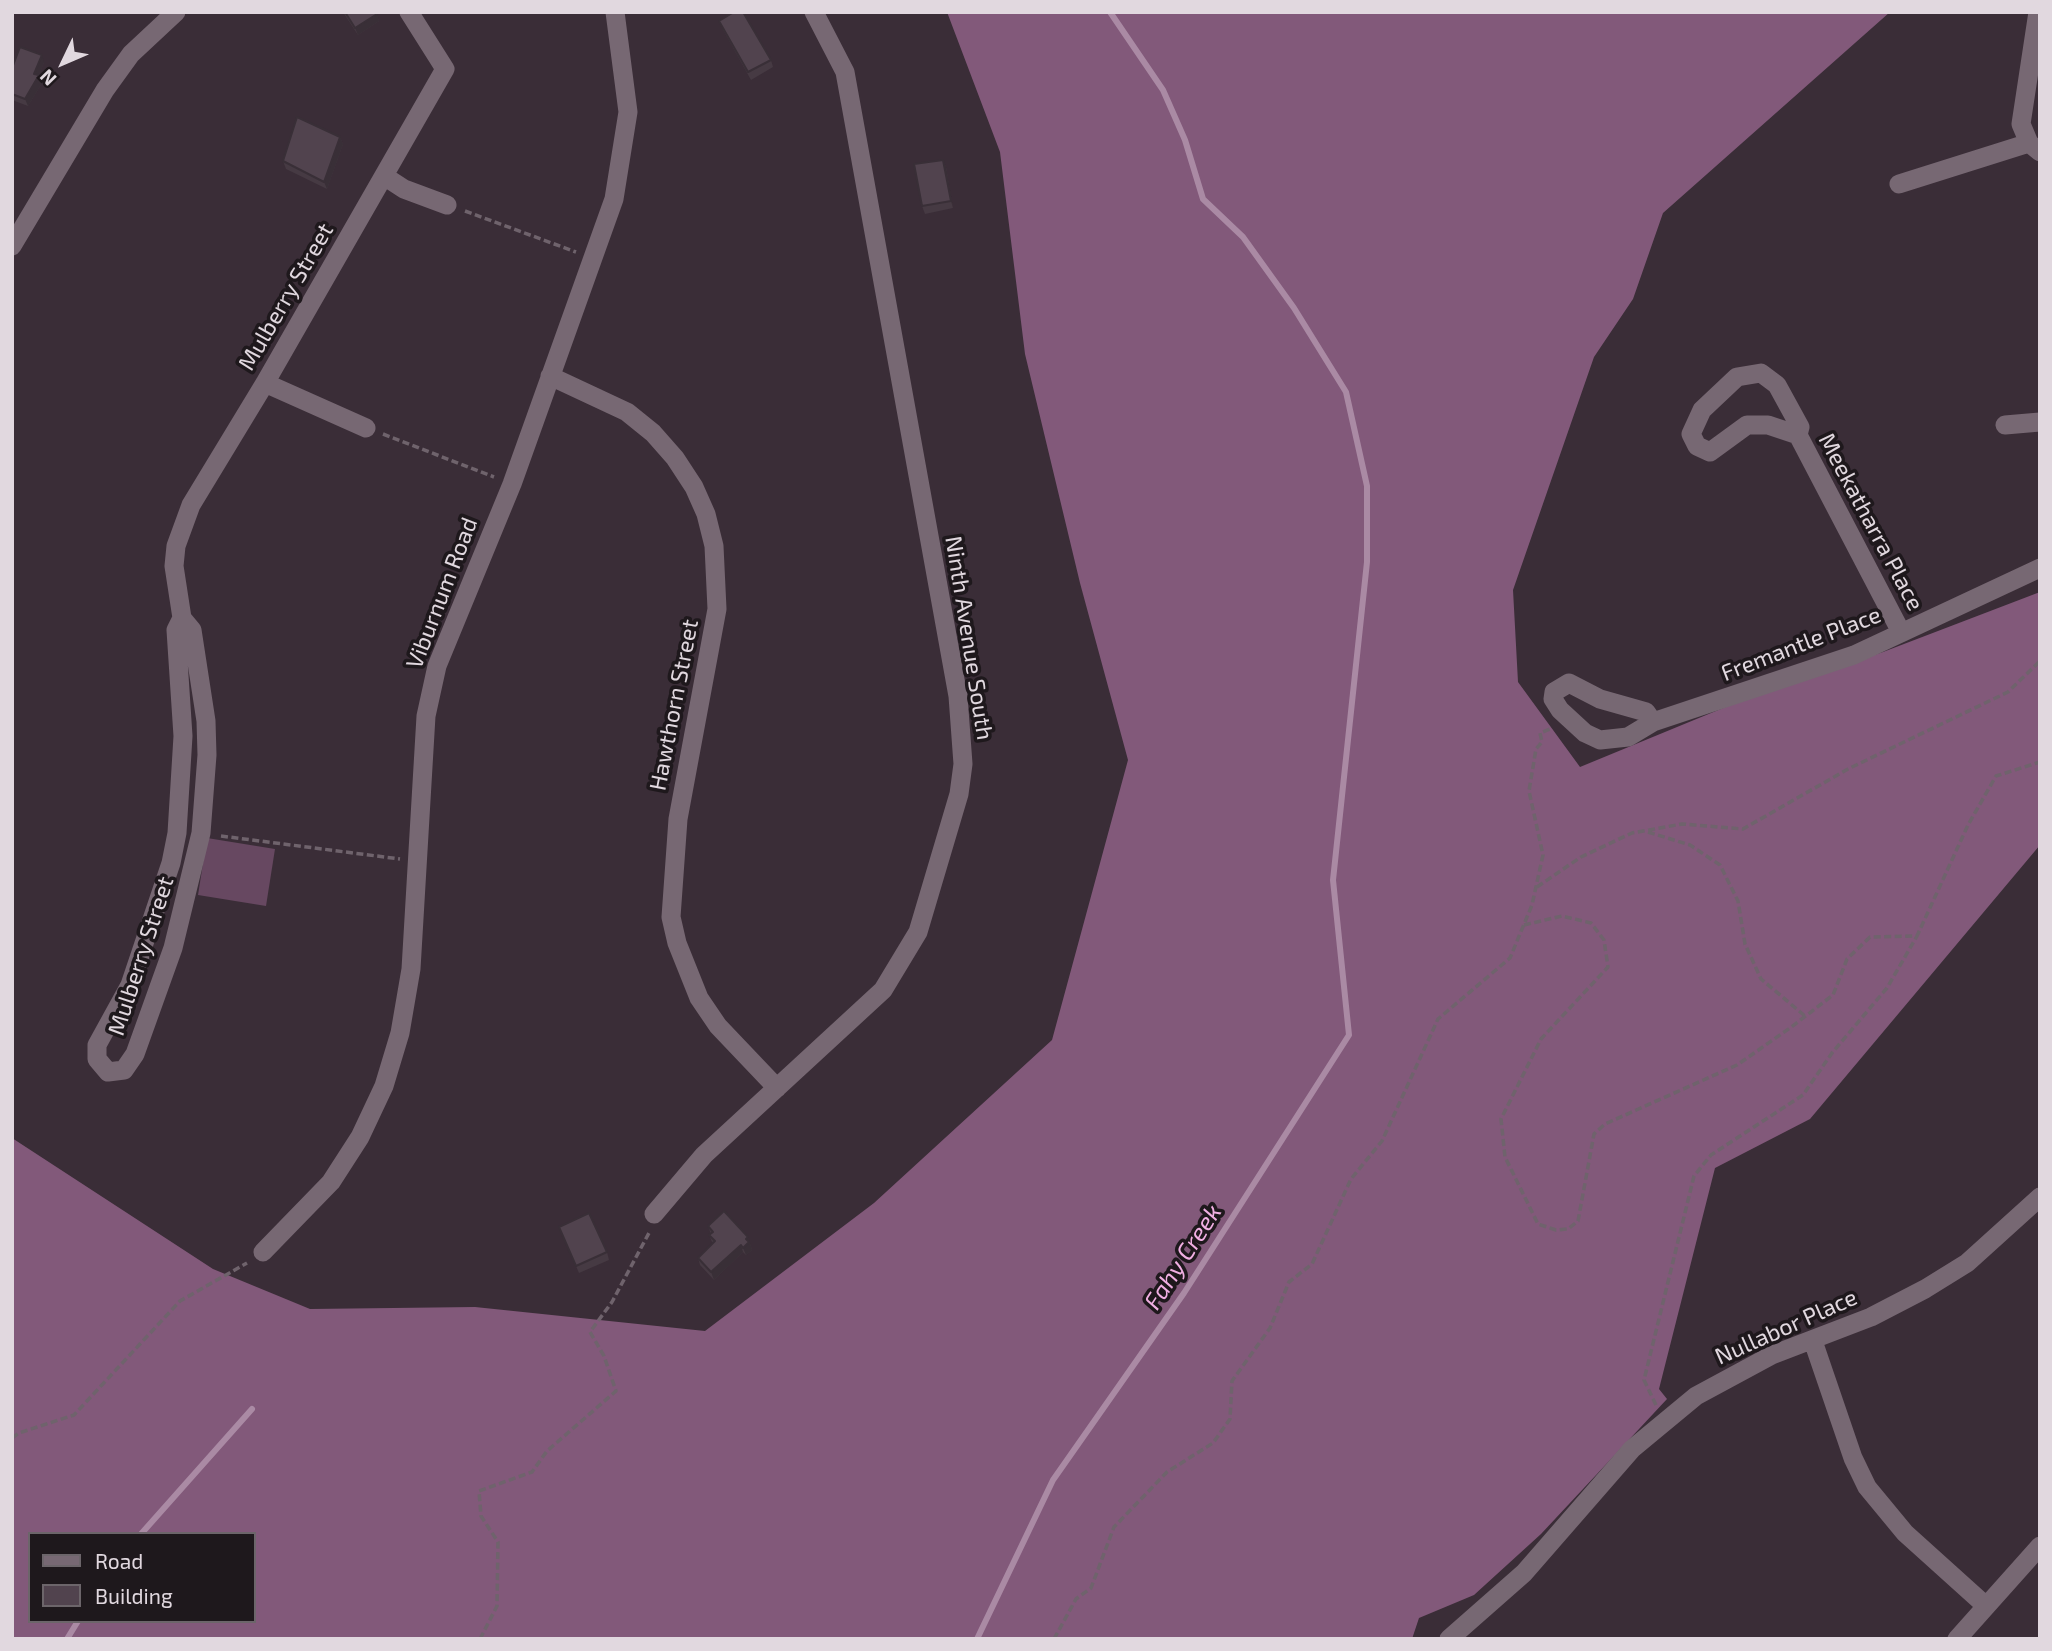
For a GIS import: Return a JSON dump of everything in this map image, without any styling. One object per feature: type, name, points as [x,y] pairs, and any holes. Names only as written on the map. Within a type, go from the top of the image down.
[{"type":"street","points":[[12,246],[105,90],[131,54],[176,12]]},
{"type":"street","name":"Mulberry Street","points":[[182,618],[176,630],[183,736],[177,833],[171,863],[130,985],[97,1045],[97,1059],[108,1072],[124,1070],[135,1054],[173,948],[201,833],[207,755],[206,721],[192,631],[182,618],[174,566],[176,546],[183,522],[445,69],[410,12]]},
{"type":"street","name":"Viburnum Road","points":[[263,1252],[331,1182],[360,1137],[384,1086],[400,1033],[411,969],[426,716],[437,666],[512,484],[614,199],[628,112],[615,12]]},
{"type":"street","name":"Ninth Avenue South","points":[[654,1214],[704,1155],[858,1016],[883,990],[904,958],[929,901],[959,794],[964,764],[958,696],[845,72],[814,12]]},
{"type":"street","points":[[1899,184],[2034,147],[2023,133],[2021,112],[2038,12]]},
{"type":"street","points":[[384,176],[414,193],[447,205]]},
{"type":"street","name":"Meekatharra Place","points":[[1798,435],[1768,425],[1746,425],[1710,452],[1697,446],[1691,434],[1702,410],[1737,377],[1761,373],[1777,385],[1800,427],[1798,435],[1901,632]]},
{"type":"street","name":"Hawthorn Street","points":[[550,376],[627,412],[653,433],[681,468],[706,514],[714,546],[717,609],[677,819],[671,917],[677,943],[699,998],[718,1026],[776,1088]]},
{"type":"street","points":[[265,383],[366,428]]},
{"type":"street","points":[[2005,425],[2040,422]]},
{"type":"street","name":"Fremantle Place","points":[[1569,721],[1600,740],[1628,737],[1653,722],[1854,655],[2040,568]]},
{"type":"street","points":[[1569,721],[1553,699],[1554,692],[1569,683],[1600,699],[1646,712],[1653,722]]},
{"type":"street","name":"Nullabor Place","points":[[1449,1639],[1524,1573],[1615,1466],[1666,1419],[1733,1374],[1772,1354],[1813,1341],[1871,1317],[1925,1289],[1967,1263],[2040,1197]]},
{"type":"street","points":[[1813,1341],[1853,1458],[1867,1487],[1905,1533],[1986,1606]]},
{"type":"street","points":[[1957,1639],[2040,1546]]},
{"type":"path","points":[[447,205],[591,258]]},
{"type":"path","points":[[366,428],[512,484]]},
{"type":"path","points":[[1536,888],[1581,857],[1632,833],[1682,824],[1743,829],[1848,769],[2008,692],[2040,660]]},
{"type":"path","points":[[1054,1639],[1076,1599],[1091,1588],[1114,1527],[1167,1472],[1213,1443],[1230,1419],[1232,1381],[1270,1328],[1289,1282],[1312,1264],[1351,1179],[1382,1141],[1438,1019],[1510,958],[1536,888],[1543,855],[1529,791],[1532,764],[1536,749],[1542,742],[1540,733],[1569,721]]},
{"type":"path","points":[[1666,1419],[1646,1390],[1644,1380],[1694,1176],[1711,1155],[1803,1096],[1832,1052],[1887,988],[1917,936],[1968,825],[1996,776],[2040,762]]},
{"type":"path","points":[[1644,831],[1690,845],[1720,865],[1738,901],[1745,944],[1761,979],[1805,1016]]},
{"type":"path","points":[[201,833],[251,842],[419,862]]},
{"type":"path","points":[[1524,925],[1562,916],[1591,923],[1604,940],[1608,967],[1541,1039],[1501,1119],[1505,1157],[1538,1224],[1556,1230],[1568,1229],[1578,1221],[1594,1134],[1605,1124],[1737,1065],[1833,995],[1847,959],[1870,937],[1917,936]]},
{"type":"path","points":[[480,1639],[497,1606],[498,1542],[481,1516],[480,1491],[532,1472],[547,1451],[615,1391],[604,1356],[590,1332],[629,1273],[650,1233],[654,1214]]},
{"type":"path","points":[[12,1438],[19,1433],[74,1415],[180,1301],[263,1252]]},
{"type":"shaded area","points":[[947,12],[1890,12],[1663,213],[1633,299],[1594,357],[1513,590],[1518,682],[1580,767],[1745,699],[1883,652],[2040,592],[2040,845],[1810,1119],[1715,1168],[1659,1389],[1667,1399],[1541,1534],[1474,1595],[1419,1618],[1412,1639],[12,1639],[12,1138],[213,1269],[310,1309],[475,1307],[705,1331],[874,1203],[1052,1040],[1128,760],[1080,583],[1025,354],[1000,152]]},
{"type":"shaded area","points":[[207,838],[275,849],[266,906],[198,895]]},
{"type":"building","points":[[345,12],[376,12],[377,14],[355,28]]},
{"type":"building","points":[[734,12],[743,12],[771,60],[748,72],[719,21]]},
{"type":"building","points":[[20,47],[42,55],[34,74],[39,75],[25,99],[12,94],[12,68]]},
{"type":"building","points":[[297,117],[340,137],[324,182],[283,161]]},
{"type":"building","points":[[943,160],[951,201],[922,206],[914,164]]},
{"type":"building","points":[[724,1211],[748,1237],[746,1239],[749,1242],[743,1248],[741,1245],[711,1272],[698,1258],[715,1241],[709,1235],[713,1232],[708,1226]]},
{"type":"building","points":[[589,1213],[607,1252],[576,1266],[559,1227]]},
{"type":"waterway","name":"Fahy Creek","points":[[977,1639],[1053,1480],[1184,1293],[1349,1035],[1333,880],[1367,562],[1367,486],[1346,392],[1294,308],[1243,237],[1203,199],[1185,140],[1163,90],[1110,12]]},
{"type":"waterway","points":[[143,1532],[252,1409]]},
{"type":"waterway","points":[[67,1639],[77,1623]]}]
